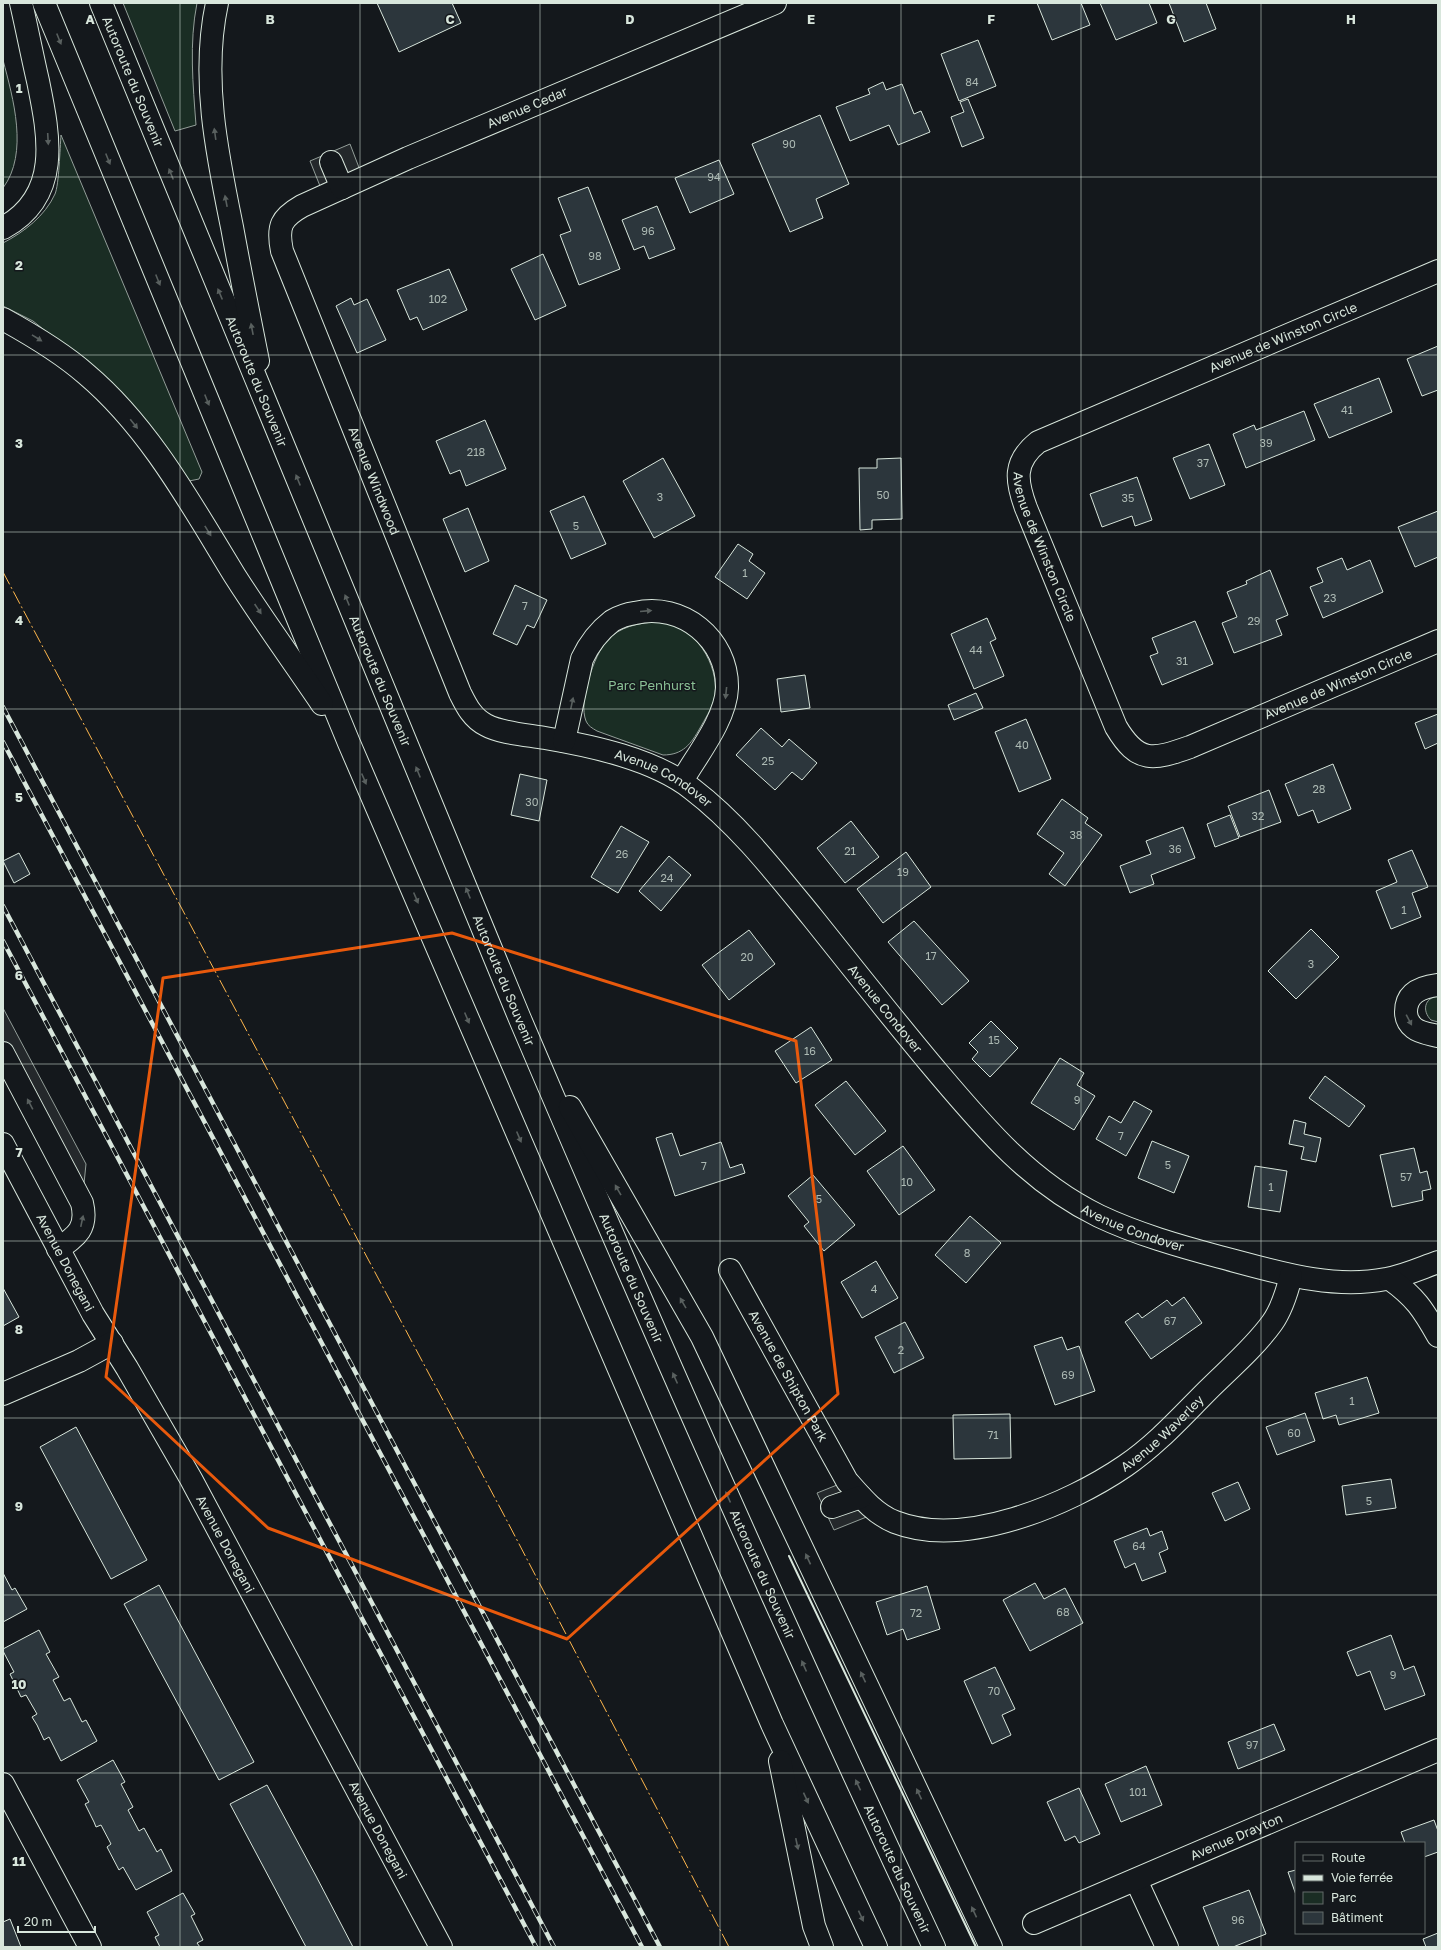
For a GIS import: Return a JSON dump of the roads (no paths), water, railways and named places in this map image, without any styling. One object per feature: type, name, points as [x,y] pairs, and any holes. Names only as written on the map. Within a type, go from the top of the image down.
[{"type":"main road","points":[[3,228],[23,214],[34,201],[41,187],[46,170],[48,153],[46,118],[21,3]]},
{"type":"main road","points":[[44,3],[349,743],[772,1724],[876,1947]]},
{"type":"main road","name":"Autoroute du Souvenir","points":[[101,3],[520,1019],[750,1547],[847,1761],[934,1947]]},
{"type":"main road","points":[[218,3],[214,18],[211,50],[214,127],[221,172],[268,408]]},
{"type":"main road","name":"Avenue Cedar","points":[[283,220],[291,212],[302,206],[408,158],[775,3]]},
{"type":"main road","points":[[331,162],[342,188]]},
{"type":"main road","name":"Avenue Windwood","points":[[283,220],[280,230],[282,251],[448,667],[469,710],[481,722],[494,728]]},
{"type":"main road","name":"Avenue de Winston Circle","points":[[1438,271],[1038,442],[1027,451],[1022,459],[1018,485],[1028,516],[1116,727],[1131,749],[1143,756],[1159,756],[1190,747],[1438,641]]},
{"type":"main road","points":[[3,319],[45,344],[86,374],[117,405],[141,433],[192,506],[236,577],[349,743]]},
{"type":"main road","points":[[564,741],[582,659],[587,648],[602,629],[613,621],[628,614],[646,610],[666,612],[681,617],[697,625],[710,639],[723,666],[727,689],[721,712],[682,781]]},
{"type":"main road","name":"Avenue Condover","points":[[494,728],[564,741],[637,761],[682,781],[709,802],[776,873],[969,1111],[999,1144],[1028,1169],[1076,1203],[1099,1216],[1121,1225],[1214,1256],[1291,1276]]},
{"type":"main road","points":[[1438,985],[1417,990],[1409,997],[1405,1006],[1408,1021],[1414,1028],[1438,1036]]},
{"type":"main road","points":[[520,1019],[702,1337],[991,1947]]},
{"type":"main road","points":[[3,1053],[82,1203],[84,1215],[81,1227],[76,1236],[58,1249]]},
{"type":"main road","name":"Avenue Donegani","points":[[3,1144],[93,1314],[112,1343],[191,1478],[441,1947]]},
{"type":"main road","points":[[1291,1276],[1341,1282],[1390,1279],[1438,1262]]},
{"type":"main road","name":"Avenue de Shipton Park","points":[[730,1270],[854,1489]]},
{"type":"main road","name":"Avenue Waverley","points":[[854,1489],[879,1512],[894,1521],[916,1528],[939,1530],[994,1523],[1026,1514],[1078,1493],[1126,1466],[1147,1450],[1260,1337],[1277,1314],[1291,1276]]},
{"type":"main road","points":[[1390,1279],[1407,1291],[1418,1302],[1438,1336]]},
{"type":"main road","points":[[3,1394],[79,1361],[112,1343]]},
{"type":"main road","points":[[832,1507],[854,1489]]},
{"type":"main road","points":[[772,1724],[814,1926],[822,1947]]},
{"type":"main road","name":"Avenue Drayton","points":[[1034,1923],[1438,1750]]},
{"type":"main road","points":[[3,1784],[90,1947]]},
{"type":"main road","points":[[1136,1880],[1167,1947]]},
{"type":"railway","points":[[3,707],[660,1947]]},
{"type":"railway","points":[[3,742],[642,1947]]},
{"type":"railway","points":[[3,906],[554,1947]]},
{"type":"railway","points":[[3,941],[536,1947]]},
{"type":"park label","name":"Parc Penhurst","points":[[652,685]]}]
